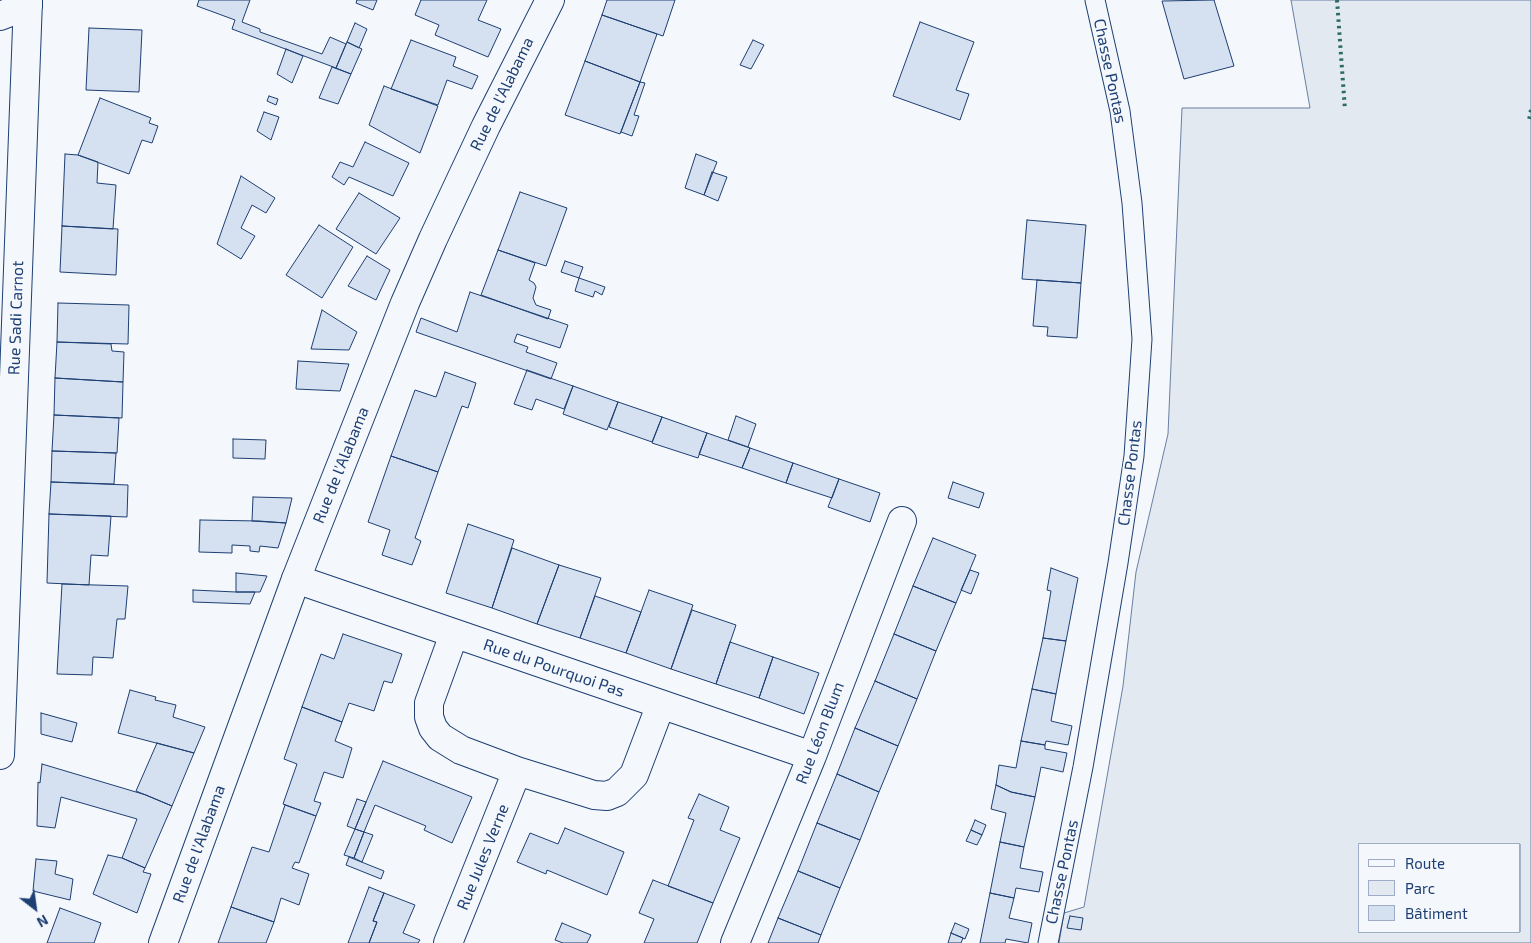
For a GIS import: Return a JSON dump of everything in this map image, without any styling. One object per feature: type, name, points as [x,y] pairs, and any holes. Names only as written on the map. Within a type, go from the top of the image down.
[{"type":"street","name":"Rue de l'Alabama","points":[[163,943],[296,578],[405,304],[486,126],[550,0]]},
{"type":"street","points":[[0,16],[32,2]]},
{"type":"street","name":"Rue Sadi Carnot","points":[[0,756],[32,2]]},
{"type":"street","name":"Rue Léon Blum","points":[[735,943],[812,756],[902,520]]},
{"type":"street","name":"Rue du Pourquoi Pas","points":[[296,578],[812,756]]},
{"type":"street","points":[[454,634],[429,703],[429,717],[433,728],[448,743],[517,771],[594,795],[607,796],[617,792],[634,775],[661,704]]},
{"type":"street","name":"Rue Jules Verne","points":[[448,943],[517,771]]},
{"type":"lane","name":"Chasse Pontas","points":[[1048,943],[1083,767],[1118,564],[1134,456],[1142,339],[1132,203],[1120,111],[1095,0]]},
{"type":"green space","points":[[1291,0],[1531,0],[1531,943],[1059,943],[1064,913],[1084,907],[1123,686],[1136,572],[1168,434],[1182,108],[1310,108]]},
{"type":"building","points":[[199,0],[250,0],[242,22],[260,29],[260,32],[322,54],[330,37],[346,44],[336,68],[232,29],[235,20],[197,6]]},
{"type":"building","points":[[357,0],[377,0],[373,10],[356,3]]},
{"type":"building","points":[[421,0],[487,0],[478,20],[501,29],[488,57],[435,35],[439,25],[415,15]]},
{"type":"building","points":[[607,0],[675,0],[663,36],[602,15]]},
{"type":"building","points":[[1214,0],[1234,66],[1184,79],[1162,1]]},
{"type":"building","points":[[602,15],[657,34],[640,82],[585,61]]},
{"type":"building","points":[[920,22],[974,42],[956,90],[969,94],[960,120],[893,96]]},
{"type":"building","points":[[355,23],[367,29],[359,48],[347,42]]},
{"type":"building","points":[[89,28],[142,30],[139,92],[86,90]]},
{"type":"building","points":[[411,40],[456,57],[453,66],[478,76],[472,89],[447,80],[438,105],[391,89]]},
{"type":"building","points":[[753,40],[764,45],[751,69],[740,65]]},
{"type":"building","points":[[347,42],[362,49],[351,74],[336,68]]},
{"type":"building","points":[[286,49],[303,56],[292,83],[277,74]]},
{"type":"building","points":[[585,61],[640,82],[620,134],[565,115]]},
{"type":"building","points":[[332,67],[351,74],[338,104],[319,98]]},
{"type":"building","points":[[640,82],[645,83],[634,115],[639,116],[632,136],[621,132]]},
{"type":"building","points":[[384,86],[438,106],[420,153],[369,125]]},
{"type":"building","points":[[269,96],[278,99],[276,105],[267,101]]},
{"type":"building","points":[[100,98],[151,118],[149,123],[158,126],[152,143],[142,140],[129,174],[78,155]]},
{"type":"building","points":[[264,112],[279,117],[271,140],[257,131]]},
{"type":"building","points":[[365,142],[409,163],[393,196],[349,177],[344,185],[332,177],[340,162],[353,167]]},
{"type":"building","points":[[65,154],[78,155],[98,162],[97,183],[116,185],[113,229],[62,226]]},
{"type":"building","points":[[696,154],[717,162],[704,195],[685,188]]},
{"type":"building","points":[[712,172],[727,177],[718,201],[704,195]]},
{"type":"building","points":[[241,176],[275,198],[266,213],[252,205],[241,228],[255,236],[241,259],[217,244]]},
{"type":"building","points":[[520,192],[567,208],[546,266],[498,250]]},
{"type":"building","points":[[359,193],[400,218],[376,254],[336,229]]},
{"type":"building","points":[[1027,220],[1086,225],[1081,283],[1022,279]]},
{"type":"building","points":[[319,225],[353,247],[322,298],[286,275]]},
{"type":"building","points":[[62,226],[118,229],[116,275],[60,272]]},
{"type":"building","points":[[498,250],[535,263],[529,280],[536,287],[533,298],[536,305],[551,310],[548,319],[481,295]]},
{"type":"building","points":[[367,256],[390,270],[376,300],[348,286]]},
{"type":"building","points":[[565,261],[583,267],[579,278],[561,272]]},
{"type":"building","points":[[579,278],[605,287],[602,295],[595,291],[593,297],[575,291]]},
{"type":"building","points":[[1037,280],[1081,283],[1077,338],[1047,336],[1048,327],[1033,326]]},
{"type":"building","points":[[470,292],[568,325],[560,348],[517,334],[514,342],[528,347],[526,352],[557,363],[551,379],[416,332],[421,318],[457,332]]},
{"type":"building","points":[[58,303],[129,305],[128,344],[57,342]]},
{"type":"building","points":[[322,310],[357,332],[349,350],[311,349]]},
{"type":"building","points":[[57,342],[111,344],[112,351],[124,352],[123,382],[55,378]]},
{"type":"building","points":[[298,361],[349,364],[340,391],[296,389]]},
{"type":"building","points":[[527,370],[573,386],[564,409],[536,399],[532,410],[514,404]]},
{"type":"building","points":[[445,372],[476,383],[468,408],[462,406],[438,472],[391,456],[415,390],[436,397]]},
{"type":"building","points":[[55,378],[123,382],[122,418],[54,415]]},
{"type":"building","points":[[573,386],[618,402],[607,430],[563,414]]},
{"type":"building","points":[[618,402],[662,417],[652,442],[609,427]]},
{"type":"building","points":[[54,415],[119,418],[117,453],[52,451]]},
{"type":"building","points":[[736,416],[756,424],[748,447],[728,440]]},
{"type":"building","points":[[662,417],[707,433],[698,458],[652,443]]},
{"type":"building","points":[[707,433],[750,448],[742,468],[699,454]]},
{"type":"building","points":[[233,439],[266,440],[265,459],[233,458]]},
{"type":"building","points":[[750,448],[793,463],[786,483],[742,468]]},
{"type":"building","points":[[52,451],[116,453],[114,484],[51,482]]},
{"type":"building","points":[[391,456],[438,472],[415,538],[421,541],[412,565],[382,555],[390,530],[368,522]]},
{"type":"building","points":[[793,463],[839,479],[832,498],[786,483]]},
{"type":"building","points":[[839,479],[880,493],[870,522],[828,507]]},
{"type":"building","points":[[51,482],[128,485],[127,517],[49,514]]},
{"type":"building","points":[[953,482],[984,493],[979,508],[948,498]]},
{"type":"building","points":[[253,497],[292,498],[286,523],[252,521]]},
{"type":"building","points":[[49,514],[111,516],[108,556],[91,555],[89,585],[47,583]]},
{"type":"building","points":[[200,520],[286,523],[278,548],[260,546],[259,552],[250,551],[250,546],[232,545],[232,553],[199,552]]},
{"type":"building","points":[[468,524],[514,540],[492,608],[446,593]]},
{"type":"building","points":[[933,538],[976,555],[956,603],[913,586]]},
{"type":"building","points":[[512,548],[559,565],[537,624],[492,608]]},
{"type":"building","points":[[559,565],[601,578],[580,638],[537,624]]},
{"type":"building","points":[[1051,568],[1078,578],[1066,641],[1043,638],[1051,591],[1047,590]]},
{"type":"building","points":[[970,570],[979,573],[971,594],[961,590]]},
{"type":"building","points":[[236,573],[267,576],[260,592],[236,592]]},
{"type":"building","points":[[62,584],[128,586],[125,619],[117,619],[113,658],[93,657],[92,675],[57,674]]},
{"type":"building","points":[[913,586],[956,603],[936,651],[894,634]]},
{"type":"building","points":[[193,590],[255,592],[250,604],[193,602]]},
{"type":"building","points":[[649,590],[693,605],[671,669],[626,653]]},
{"type":"building","points":[[595,596],[641,612],[626,653],[580,638]]},
{"type":"building","points":[[692,610],[736,625],[716,684],[671,669]]},
{"type":"building","points":[[343,634],[402,654],[392,683],[384,681],[374,711],[349,703],[342,722],[302,707],[321,654],[334,659]]},
{"type":"building","points":[[894,634],[936,651],[917,699],[875,681]]},
{"type":"building","points":[[1043,638],[1066,641],[1056,694],[1032,689]]},
{"type":"building","points":[[730,642],[773,657],[759,698],[716,684]]},
{"type":"building","points":[[773,657],[819,673],[804,714],[759,698]]},
{"type":"building","points":[[875,681],[917,699],[898,746],[855,728]]},
{"type":"building","points":[[1032,689],[1056,694],[1051,721],[1072,726],[1068,745],[1046,741],[1045,745],[1021,741]]},
{"type":"building","points":[[130,690],[156,697],[155,700],[176,705],[173,717],[205,727],[194,753],[118,733]]},
{"type":"building","points":[[302,707],[342,722],[335,741],[352,748],[343,778],[324,772],[314,801],[321,803],[316,816],[283,804],[297,764],[284,759]]},
{"type":"building","points":[[41,713],[77,723],[72,742],[41,734]]},
{"type":"building","points":[[855,728],[898,746],[879,792],[837,774]]},
{"type":"building","points":[[1021,741],[1045,745],[1045,749],[1067,753],[1063,772],[1041,767],[1035,797],[1011,792],[996,785],[999,765],[1016,768]]},
{"type":"building","points":[[157,743],[194,753],[172,806],[136,791]]},
{"type":"building","points":[[383,761],[472,797],[452,843],[424,830],[426,826],[375,805],[364,832],[355,829]]},
{"type":"building","points":[[42,764],[146,795],[172,806],[145,868],[122,858],[137,819],[61,797],[55,828],[37,826],[38,782],[40,783]]},
{"type":"building","points":[[837,774],[879,792],[860,840],[817,823]]},
{"type":"building","points":[[996,785],[1011,792],[1035,797],[1024,847],[1000,842],[1006,813],[991,809]]},
{"type":"building","points":[[699,794],[729,807],[720,830],[740,838],[713,903],[668,886],[694,820],[688,818]]},
{"type":"building","points":[[357,799],[366,802],[355,829],[347,826]]},
{"type":"building","points":[[285,805],[316,816],[299,863],[295,862],[292,868],[309,874],[299,905],[281,898],[274,922],[231,907],[252,847],[269,852]]},
{"type":"building","points":[[975,820],[986,825],[982,835],[971,830]]},
{"type":"building","points":[[817,823],[860,840],[840,888],[798,871]]},
{"type":"building","points":[[565,828],[624,852],[607,895],[547,870],[546,874],[517,862],[530,833],[558,844]]},
{"type":"building","points":[[355,829],[364,832],[354,858],[344,855]]},
{"type":"building","points":[[971,830],[982,835],[977,845],[966,841]]},
{"type":"building","points":[[364,832],[373,835],[362,862],[354,858]]},
{"type":"building","points":[[1000,842],[1024,847],[1020,868],[1043,872],[1039,892],[1016,888],[1014,898],[990,893]]},
{"type":"building","points":[[108,855],[122,858],[145,868],[143,872],[151,874],[137,913],[93,894]]},
{"type":"building","points":[[349,857],[384,871],[381,879],[346,865]]},
{"type":"building","points":[[36,859],[57,861],[55,874],[73,879],[70,900],[33,891]]},
{"type":"building","points":[[798,871],[840,888],[821,935],[778,918]]},
{"type":"building","points":[[653,880],[713,903],[697,943],[644,943],[654,919],[639,913]]},
{"type":"building","points":[[369,887],[384,893],[373,921],[377,922],[369,943],[348,943]]},
{"type":"building","points":[[384,893],[415,905],[403,933],[420,940],[418,943],[369,943],[377,922],[373,921]]},
{"type":"building","points":[[990,893],[1014,898],[1009,918],[1032,923],[1028,943],[1006,939],[1005,943],[980,943]]},
{"type":"building","points":[[231,907],[274,922],[266,943],[218,943]]},
{"type":"building","points":[[60,908],[101,923],[94,943],[47,943]]},
{"type":"building","points":[[1070,916],[1083,918],[1081,930],[1067,928]]},
{"type":"building","points":[[778,918],[821,935],[818,943],[768,943]]},
{"type":"building","points":[[562,923],[591,935],[587,943],[563,943],[555,940]]},
{"type":"building","points":[[955,923],[969,929],[965,939],[951,933]]},
{"type":"building","points":[[951,933],[963,938],[961,943],[948,943]]},
{"type":"hedge","points":[[1337,0],[1345,110]]},
{"type":"hedge","points":[[1531,110],[1529,120],[1531,120]]}]
